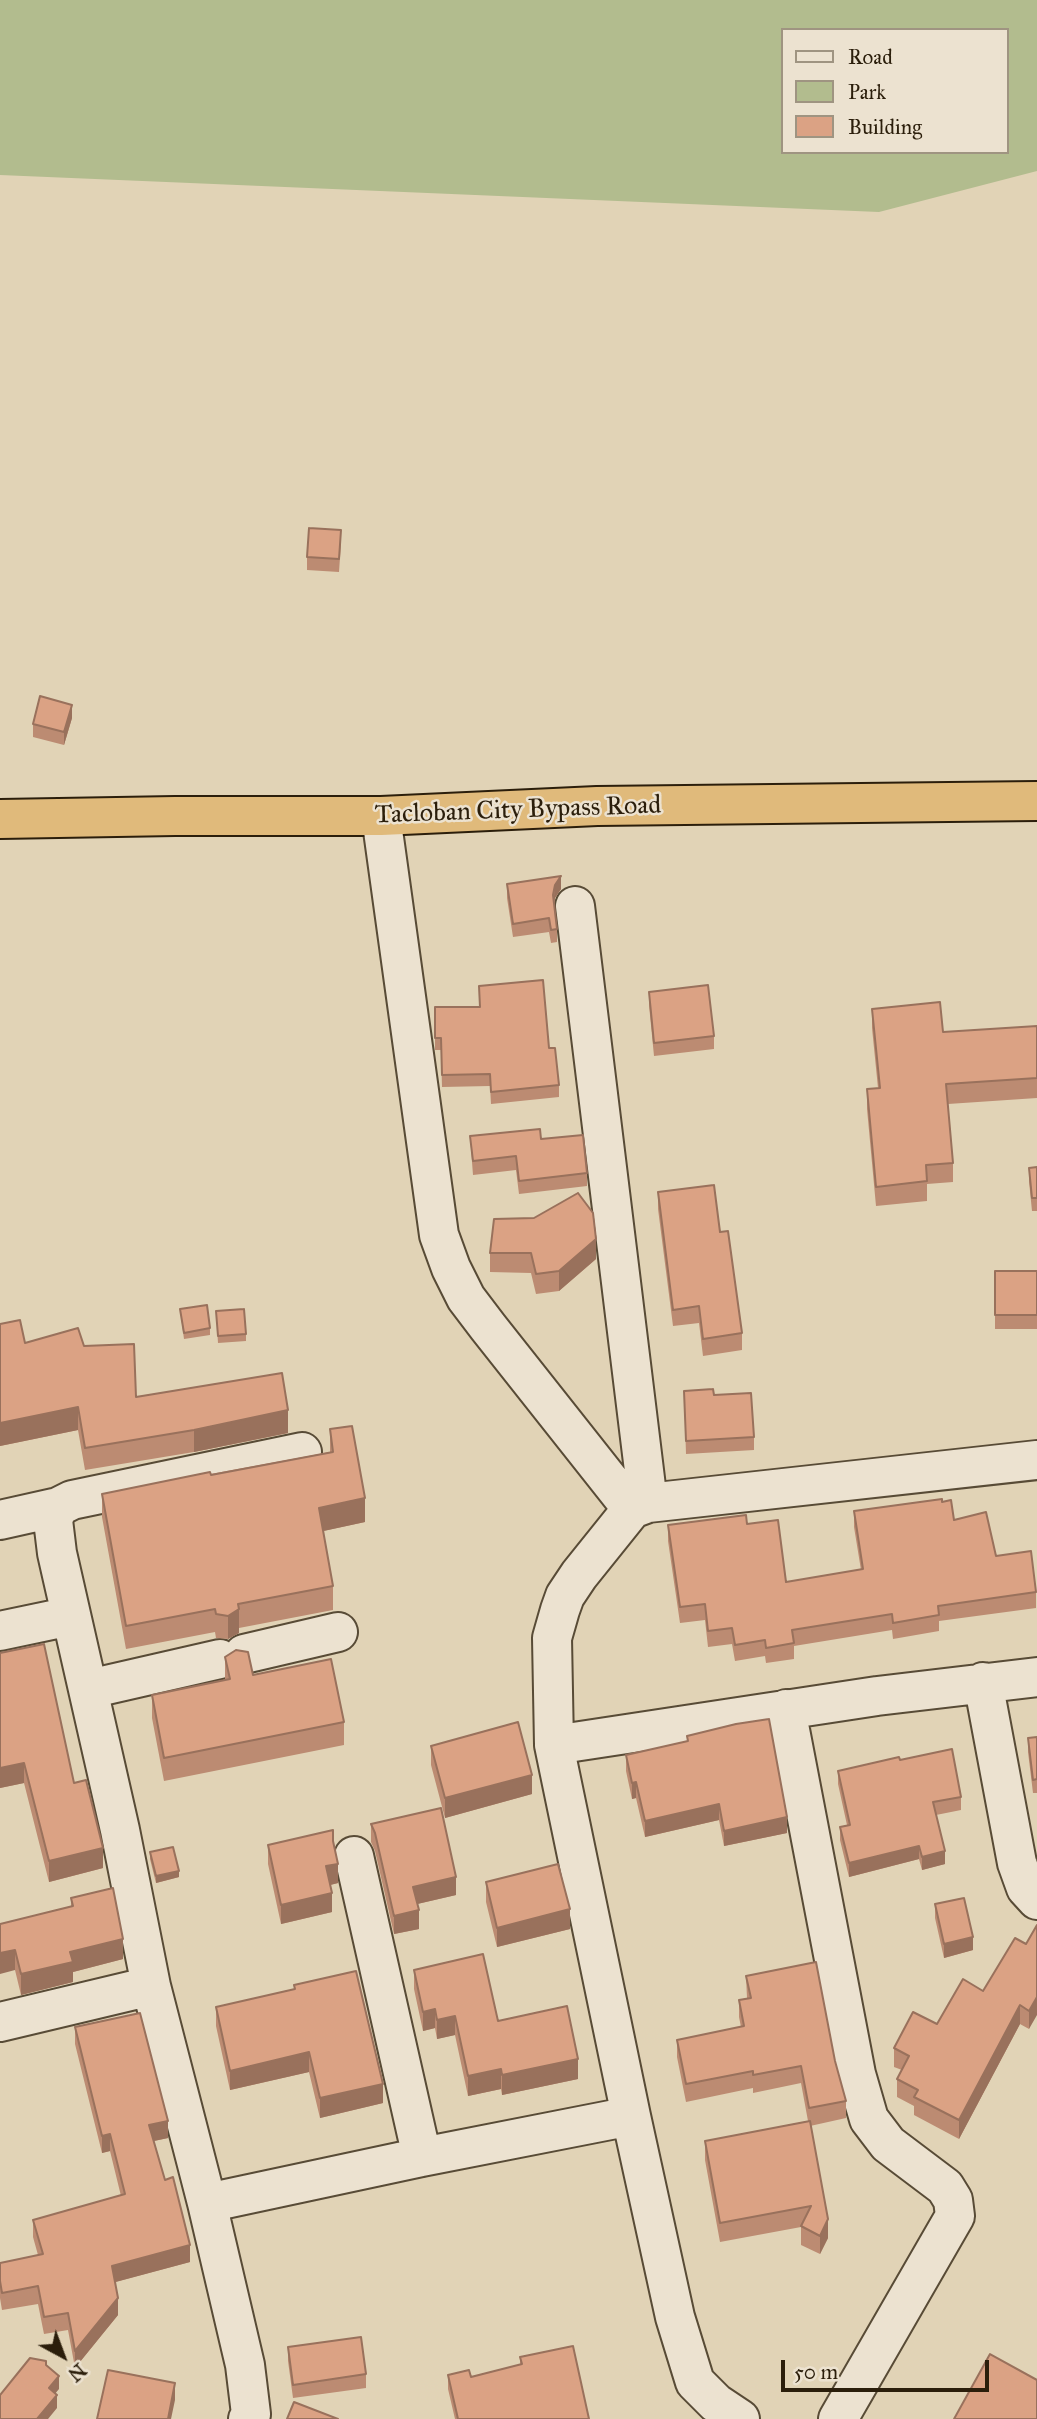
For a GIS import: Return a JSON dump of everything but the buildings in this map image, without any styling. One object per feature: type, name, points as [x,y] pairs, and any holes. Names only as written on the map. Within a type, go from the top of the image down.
[{"type":"highway","name":"Tacloban City Bypass Road","points":[[0,819],[381,816],[597,806],[1037,801]]},
{"type":"street","points":[[381,816],[439,1235],[451,1268],[466,1298],[488,1327],[640,1506]]},
{"type":"street","points":[[575,906],[640,1506]]},
{"type":"street","points":[[0,1520],[58,1507],[72,1500],[302,1452]]},
{"type":"street","points":[[740,2419],[716,2403],[695,2382],[675,2317],[554,1745],[552,1637],[560,1610],[565,1596],[579,1575],[640,1506],[1037,1460]]},
{"type":"street","points":[[58,1507],[53,1520],[57,1553],[89,1689],[151,1986],[207,2203],[245,2365],[251,2414],[248,2419]]},
{"type":"street","points":[[0,1631],[71,1616]]},
{"type":"street","points":[[89,1689],[338,1632]]},
{"type":"street","points":[[554,1745],[786,1709],[1037,1677]]},
{"type":"street","points":[[983,1682],[1017,1863],[1026,1888],[1037,1900]]},
{"type":"street","points":[[786,1709],[856,2074],[869,2119],[888,2144],[945,2187],[953,2200],[955,2216],[838,2419]]},
{"type":"street","points":[[354,1856],[422,2157]]},
{"type":"street","points":[[0,2022],[151,1986]]},
{"type":"street","points":[[207,2203],[631,2116]]},
{"type":"green space","points":[[0,0],[1037,0],[1037,171],[879,212],[0,175]]}]
